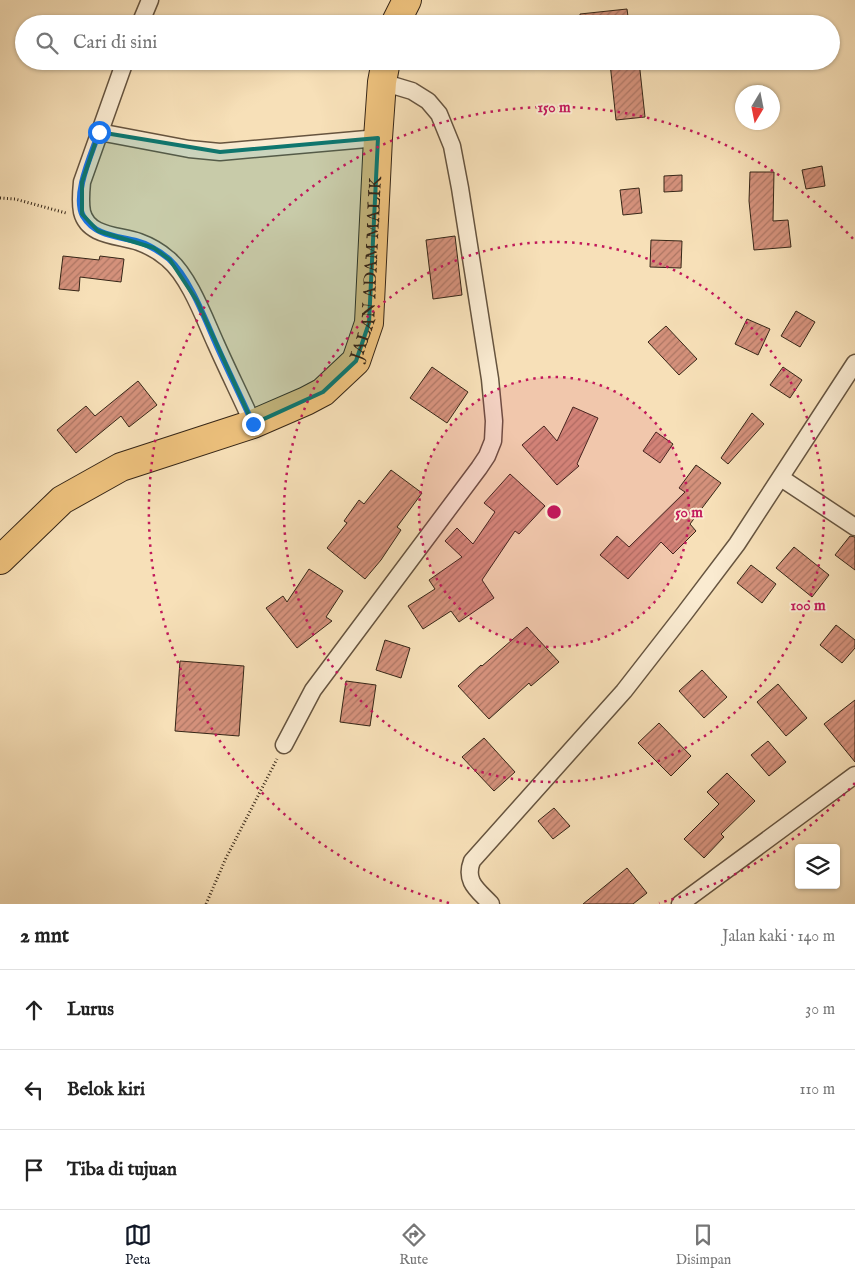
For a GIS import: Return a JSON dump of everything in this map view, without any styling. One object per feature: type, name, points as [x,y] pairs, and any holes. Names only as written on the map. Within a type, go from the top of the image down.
[{"type":"highway","points":[[400,15],[407,0]]},
{"type":"highway","name":"JALAN ADAM MALIK","points":[[0,560],[62,500],[121,467],[253,424],[306,401],[323,392],[356,361],[369,323],[378,138],[384,72]]},
{"type":"street","points":[[144,15],[150,0]]},
{"type":"street","points":[[122,70],[82,182],[80,200],[82,214],[91,226],[98,230],[114,237],[137,241],[154,248],[170,260],[197,301],[253,424]]},
{"type":"street","points":[[284,745],[313,690],[479,468],[487,456],[493,441],[494,421],[490,379],[452,146],[439,114],[428,101],[384,72]]},
{"type":"street","points":[[99,132],[190,149],[220,152],[378,138]]},
{"type":"street","points":[[491,904],[474,885],[469,876],[468,870],[472,861],[624,691],[737,544],[855,363]]},
{"type":"street","points":[[781,478],[855,527]]},
{"type":"street","points":[[680,904],[855,775]]},
{"type":"path","points":[[0,198],[15,199],[81,216],[82,214]]},
{"type":"path","points":[[206,904],[226,858],[284,745]]},
{"type":"highlighted area","points":[[99,132],[220,152],[378,138],[369,323],[356,361],[323,392],[253,424],[197,301],[170,260],[154,248],[98,231],[82,214],[82,182]]},
{"type":"building","points":[[627,9],[628,15],[580,15]]},
{"type":"building","points":[[611,70],[640,70],[645,117],[616,120]]},
{"type":"building","points":[[822,166],[825,186],[806,189],[802,170]]},
{"type":"building","points":[[750,172],[774,172],[773,221],[788,220],[791,247],[754,250],[749,201]]},
{"type":"building","points":[[682,175],[682,191],[664,192],[664,176]]},
{"type":"building","points":[[639,188],[642,213],[623,215],[620,190]]},
{"type":"building","points":[[455,236],[462,295],[433,299],[426,240]]},
{"type":"building","points":[[651,240],[682,241],[681,268],[650,267]]},
{"type":"building","points":[[63,256],[99,260],[100,256],[124,259],[121,282],[80,277],[79,291],[59,289]]},
{"type":"building","points":[[796,311],[815,322],[800,347],[781,336]]},
{"type":"building","points":[[747,319],[770,329],[758,355],[735,344]]},
{"type":"building","points":[[666,326],[697,359],[679,375],[648,342]]},
{"type":"building","points":[[432,367],[468,392],[447,423],[410,398]]},
{"type":"building","points":[[783,367],[802,380],[790,398],[770,385]]},
{"type":"building","points":[[138,381],[157,405],[129,427],[121,416],[76,453],[57,430],[86,406],[95,416]]},
{"type":"building","points":[[573,407],[598,418],[577,464],[579,466],[557,485],[522,445],[544,426],[557,441]]},
{"type":"building","points":[[752,413],[764,424],[728,464],[721,458]]},
{"type":"building","points":[[656,432],[673,444],[660,463],[643,451]]},
{"type":"building","points":[[696,465],[721,483],[690,524],[696,531],[673,554],[661,542],[628,579],[600,555],[617,536],[629,547],[685,492],[679,488]]},
{"type":"building","points":[[391,470],[422,493],[397,527],[401,530],[381,560],[365,579],[327,548],[347,523],[344,521],[359,500],[364,504]]},
{"type":"building","points":[[510,474],[545,506],[519,534],[515,531],[482,580],[494,598],[459,622],[451,611],[423,629],[408,606],[435,589],[429,580],[462,557],[445,541],[457,528],[473,544],[495,512],[484,503]]},
{"type":"building","points":[[850,536],[855,537],[855,570],[835,555]]},
{"type":"building","points":[[794,547],[829,575],[812,597],[776,568]]},
{"type":"building","points":[[751,565],[776,584],[762,603],[737,583]]},
{"type":"building","points":[[309,569],[343,591],[326,617],[332,621],[297,648],[266,608],[283,596],[287,602]]},
{"type":"building","points":[[836,625],[855,640],[855,648],[842,663],[820,645]]},
{"type":"building","points":[[527,627],[559,662],[531,686],[529,683],[489,719],[458,686]]},
{"type":"building","points":[[385,640],[410,648],[401,678],[376,670]]},
{"type":"building","points":[[180,661],[244,666],[239,736],[175,731]]},
{"type":"building","points":[[702,670],[727,697],[704,718],[679,691]]},
{"type":"building","points":[[346,681],[376,685],[370,726],[340,722]]},
{"type":"building","points":[[778,684],[807,718],[786,736],[757,702]]},
{"type":"building","points":[[855,700],[855,762],[824,724]]},
{"type":"building","points":[[659,723],[691,756],[671,776],[638,743]]},
{"type":"building","points":[[484,738],[515,772],[494,791],[462,757]]},
{"type":"building","points":[[768,741],[786,762],[769,776],[751,755]]},
{"type":"building","points":[[727,773],[755,801],[721,834],[724,837],[704,858],[684,839],[719,804],[707,792]]},
{"type":"building","points":[[554,808],[570,826],[553,839],[538,821]]},
{"type":"building","points":[[627,868],[647,893],[633,904],[583,904]]},
{"type":"route","points":[[99,132],[82,182],[80,200],[82,214],[91,226],[98,230],[114,237],[137,241],[154,248],[170,260],[197,301],[253,424]]}]
